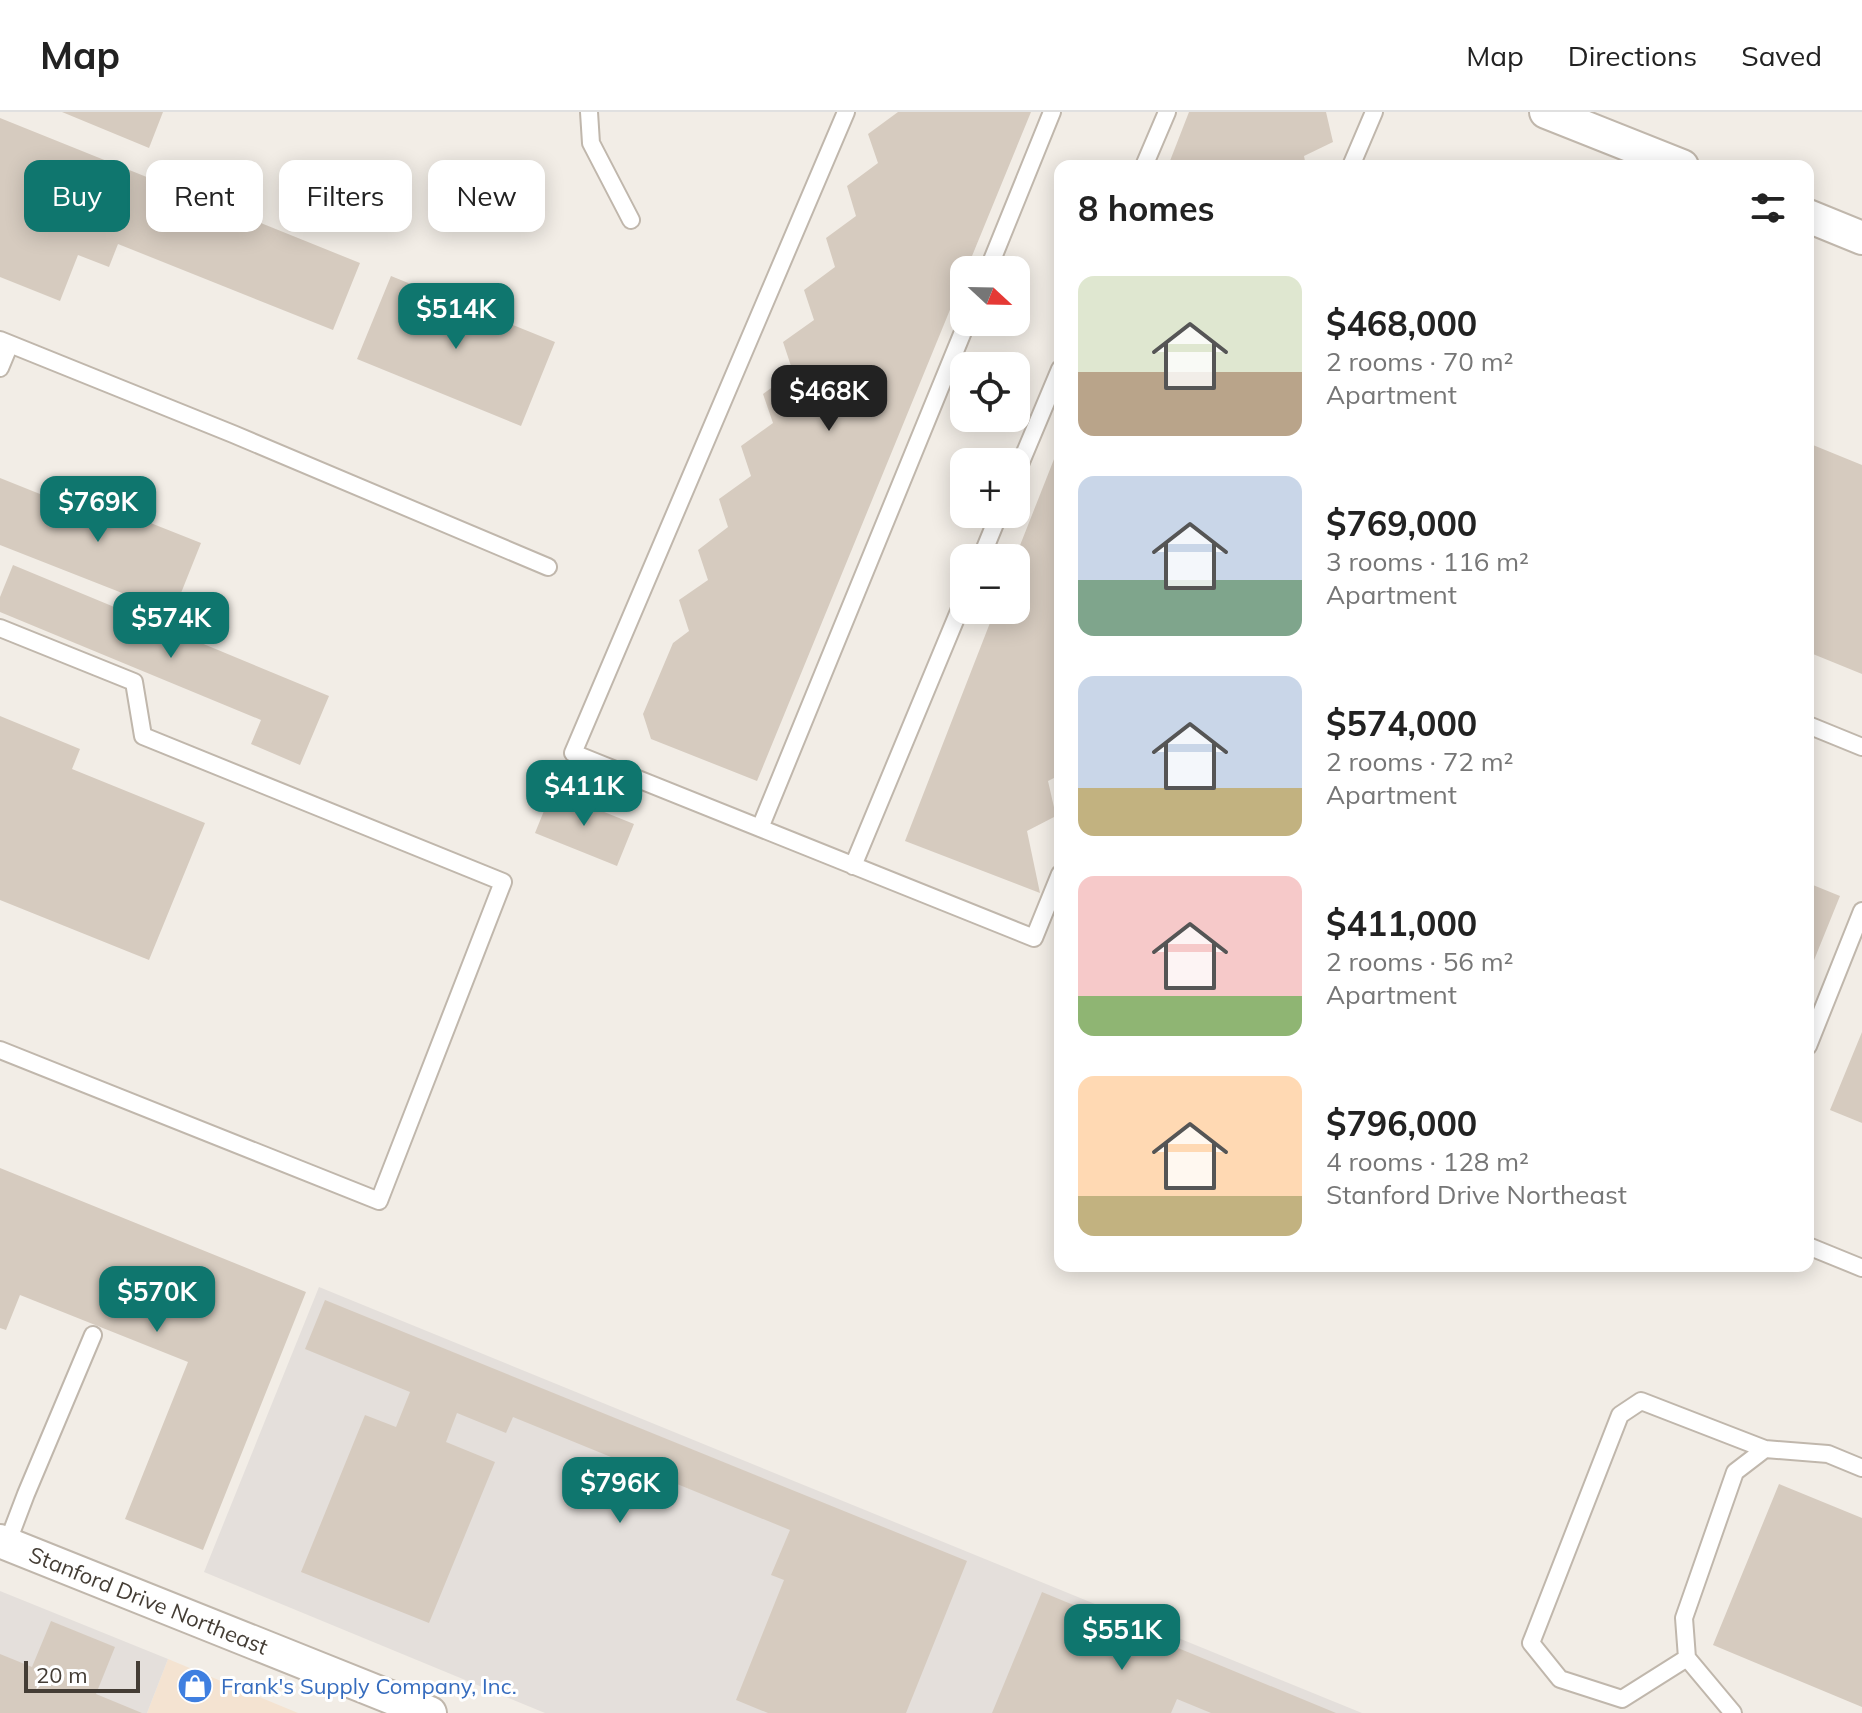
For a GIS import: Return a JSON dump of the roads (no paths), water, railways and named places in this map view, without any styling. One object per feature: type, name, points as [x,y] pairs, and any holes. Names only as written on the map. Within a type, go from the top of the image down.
[{"type":"street","points":[[1546,112],[1667,160]]},
{"type":"street","points":[[1814,218],[1862,238]]},
{"type":"street","name":"Stanford Drive Northeast","points":[[4,1543],[430,1713]]},
{"type":"lane","points":[[589,112],[591,143],[631,220]]},
{"type":"lane","points":[[846,112],[573,753],[1034,938],[1054,889]]},
{"type":"lane","points":[[994,256],[1052,112]]},
{"type":"lane","points":[[1147,160],[1167,112]]},
{"type":"lane","points":[[1354,160],[1374,112]]},
{"type":"lane","points":[[760,828],[961,336]]},
{"type":"lane","points":[[0,368],[5,342],[548,567]]},
{"type":"lane","points":[[1027,448],[1054,383]]},
{"type":"lane","points":[[853,866],[954,624]]},
{"type":"lane","points":[[0,628],[134,682],[143,736],[503,882],[379,1201],[0,1050]]},
{"type":"lane","points":[[1814,727],[1862,747]]},
{"type":"lane","points":[[1814,1031],[1862,911]]},
{"type":"lane","points":[[1814,1248],[1862,1268]]},
{"type":"lane","points":[[4,1543],[93,1335]]},
{"type":"lane","points":[[1687,1658],[1622,1699],[1560,1679],[1531,1643],[1620,1415],[1641,1401],[1765,1449],[1828,1454],[1862,1468]]},
{"type":"lane","points":[[1733,1713],[1687,1658],[1684,1618],[1735,1472],[1765,1449]]},
{"type":"place","name":"Frank's Supply Company, Inc.","points":[[195,1686]]}]
